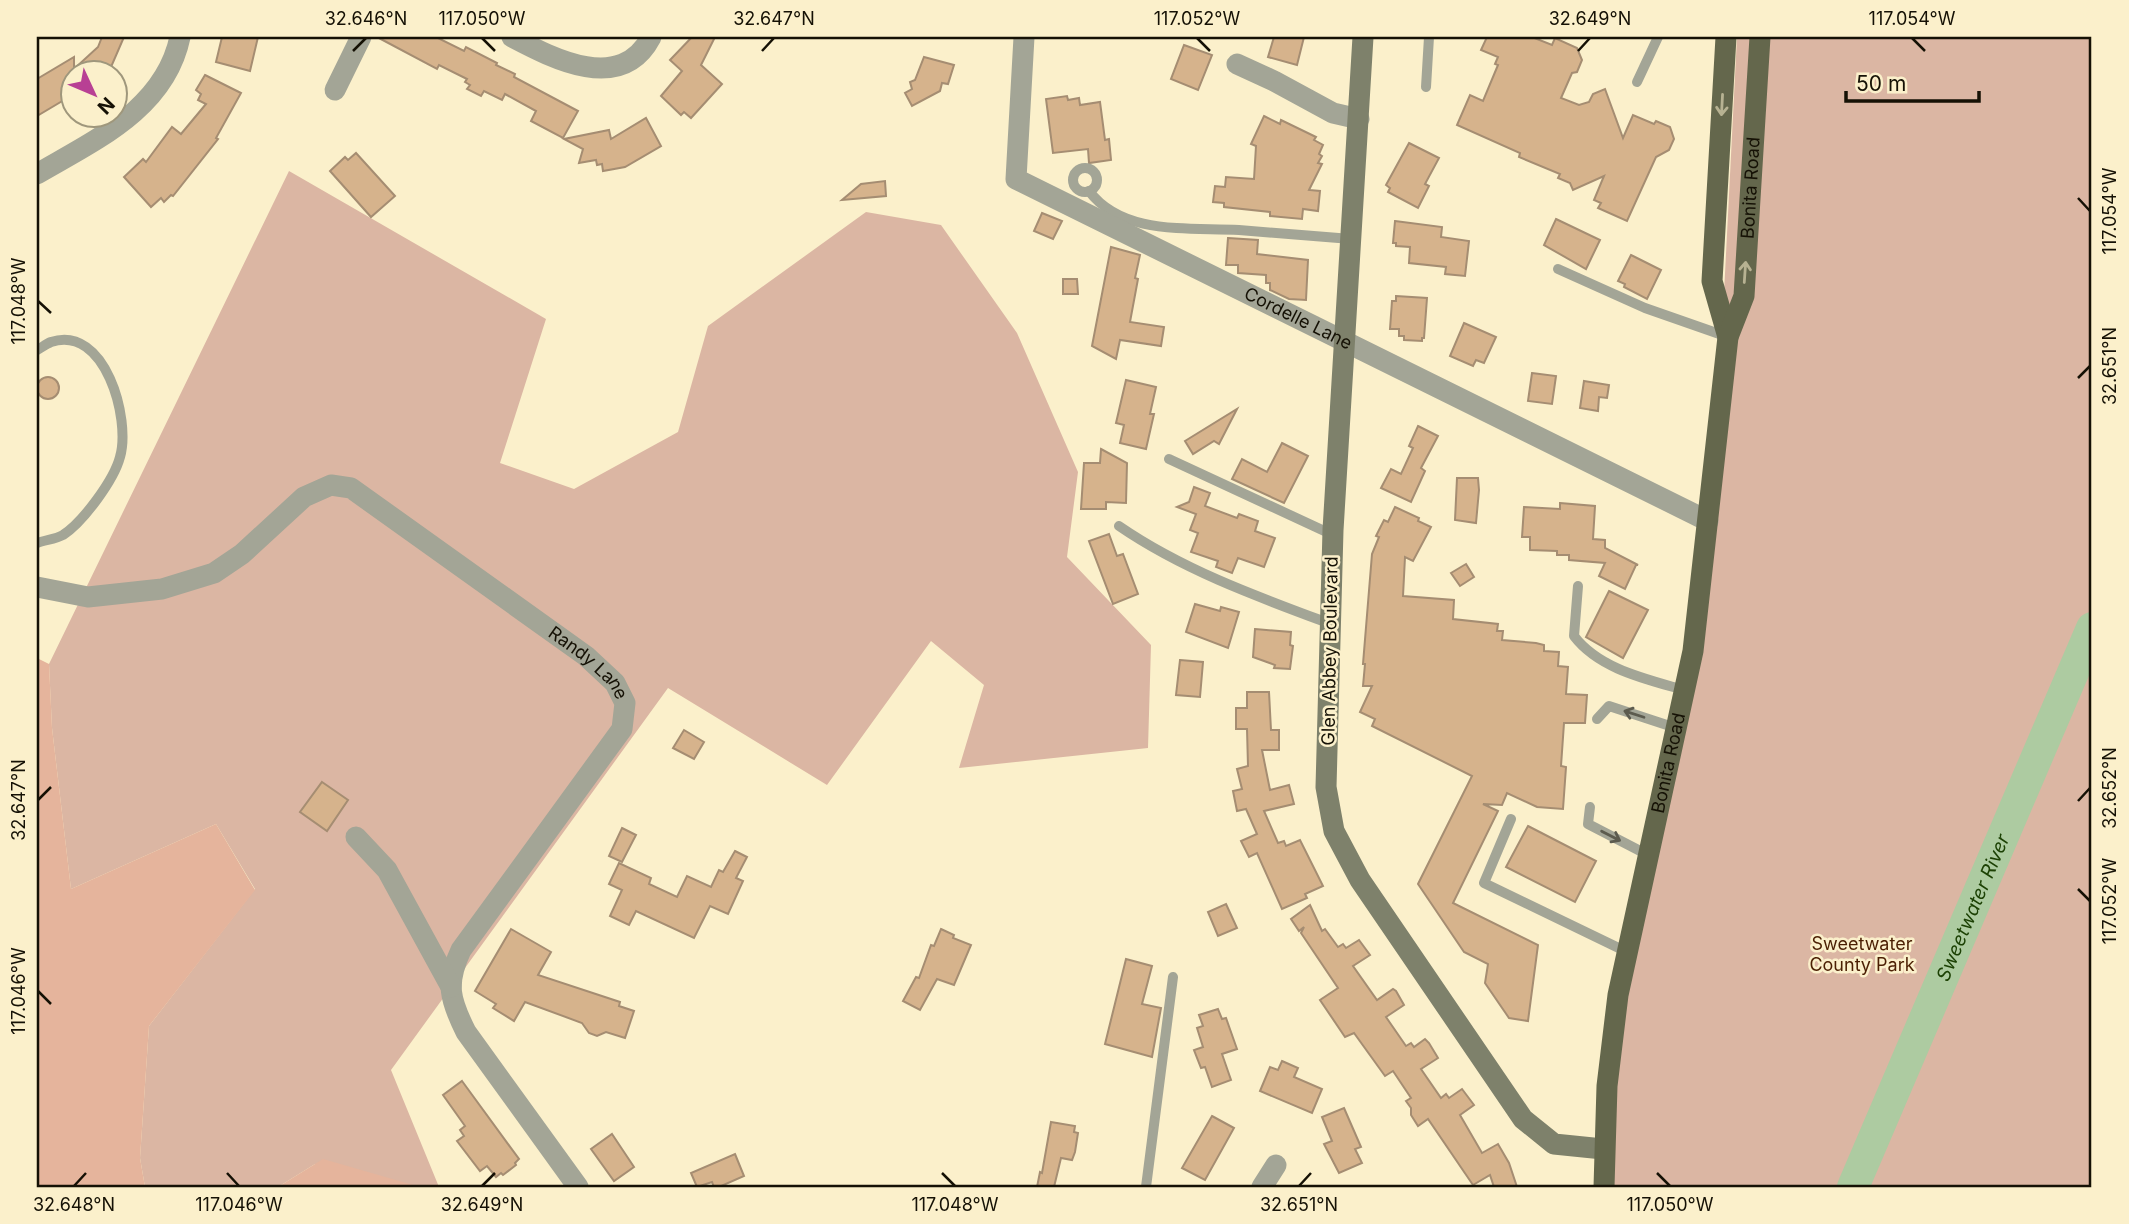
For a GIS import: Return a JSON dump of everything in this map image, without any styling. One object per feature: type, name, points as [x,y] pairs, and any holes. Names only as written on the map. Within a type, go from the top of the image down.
[{"type":"main road","name":"Bonita Road","points":[[1726,37],[1712,281],[1728,337]]},
{"type":"main road","name":"Bonita Road","points":[[1604,1187],[1606,1086],[1618,995],[1693,651],[1728,337],[1744,296],[1760,37]]},
{"type":"street","points":[[37,174],[128,119],[157,90],[177,53],[180,37]]},
{"type":"street","points":[[335,90],[361,37]]},
{"type":"street","points":[[512,37],[556,60],[607,68],[629,61],[639,54],[651,37]]},
{"type":"street","name":"Cordelle Lane","points":[[1024,37],[1016,179],[1708,521]]},
{"type":"street","name":"Glen Abbey Boulevard","points":[[1363,37],[1333,535],[1326,787],[1334,831],[1360,880],[1523,1119],[1554,1144],[1603,1149]]},
{"type":"street","points":[[1237,64],[1333,113],[1359,119]]},
{"type":"street","name":"Randy Lane","points":[[37,587],[88,597],[162,589],[214,573],[242,554],[304,497],[331,485],[351,488],[586,656],[615,682],[625,703],[622,729],[461,950],[452,968],[452,1004],[466,1032],[578,1187]]},
{"type":"street","points":[[356,837],[387,870],[452,989]]},
{"type":"street","points":[[1262,1187],[1276,1166]]},
{"type":"lane","points":[[1426,87],[1429,37]]},
{"type":"lane","points":[[1637,82],[1658,37]]},
{"type":"lane","points":[[1089,191],[1100,205],[1115,214],[1157,227],[1230,229],[1351,239]]},
{"type":"lane","points":[[1558,269],[1645,308],[1728,337]]},
{"type":"lane","points":[[37,350],[51,342],[66,340],[86,347],[108,373],[118,400],[122,431],[121,456],[111,478],[96,498],[62,535],[37,542]]},
{"type":"lane","points":[[1169,459],[1333,535]]},
{"type":"lane","points":[[1119,526],[1144,543],[1244,591],[1331,624]]},
{"type":"lane","points":[[1578,586],[1574,636],[1581,646],[1598,659],[1618,668],[1684,690]]},
{"type":"lane","points":[[1597,719],[1609,706],[1676,728]]},
{"type":"lane","points":[[1590,807],[1588,824],[1648,856]]},
{"type":"lane","points":[[1511,819],[1484,883],[1627,951]]},
{"type":"lane","points":[[1146,1187],[1173,977]]},
{"type":"green space","name":"Sweetwater County Park","points":[[1737,37],[2092,37],[2092,1187],[1603,1187],[1606,1095],[1676,728],[1723,313]]},
{"type":"green space","points":[[289,171],[546,319],[500,463],[574,489],[678,432],[708,326],[866,212],[941,225],[1017,333],[1078,472],[1067,557],[1151,645],[1148,748],[959,768],[984,685],[931,641],[827,785],[668,688],[391,1070],[439,1187],[415,1187],[315,1164],[278,1187],[145,1187],[140,1158],[149,1026],[255,889],[216,824],[71,889],[52,728],[49,664]]},
{"type":"shaded area","points":[[37,658],[49,664],[52,728],[71,889],[216,824],[255,890],[149,1026],[140,1158],[145,1187],[37,1187]]},
{"type":"shaded area","points":[[323,1159],[420,1187],[278,1187]]},
{"type":"building","points":[[102,37],[124,37],[114,60],[84,60],[98,47]]},
{"type":"building","points":[[222,37],[258,37],[250,71],[216,62]]},
{"type":"building","points":[[377,37],[436,37],[464,51],[466,47],[515,74],[514,77],[578,111],[563,138],[531,121],[536,111],[505,94],[502,100],[484,91],[481,96],[467,89],[470,85],[465,82],[467,79],[439,65],[437,69]]},
{"type":"building","points":[[692,37],[715,37],[701,65],[722,84],[691,118],[684,112],[681,115],[661,96],[682,71],[670,60]]},
{"type":"building","points":[[1274,37],[1304,37],[1297,65],[1268,57]]},
{"type":"building","points":[[1487,37],[1532,37],[1552,45],[1555,38],[1577,48],[1582,60],[1577,72],[1572,73],[1561,98],[1579,105],[1589,102],[1593,94],[1605,89],[1623,138],[1633,115],[1670,127],[1674,139],[1669,150],[1656,157],[1627,221],[1598,208],[1601,203],[1594,200],[1604,176],[1573,190],[1570,183],[1558,178],[1560,174],[1519,157],[1520,153],[1457,125],[1470,95],[1483,101],[1498,65],[1495,64],[1498,57],[1481,50]]},
{"type":"building","points":[[1184,45],[1212,55],[1198,90],[1171,79]]},
{"type":"building","points":[[924,57],[954,65],[948,84],[942,83],[940,91],[912,106],[905,93],[912,89],[910,82],[915,80]]},
{"type":"building","points":[[60,65],[60,102],[37,116],[37,79]]},
{"type":"building","points":[[205,75],[241,93],[216,138],[218,139],[173,196],[164,202],[161,198],[151,207],[124,177],[143,159],[146,162],[172,127],[181,134],[206,104],[198,100],[201,94],[196,90]]},
{"type":"building","points":[[1067,96],[1068,100],[1079,98],[1080,105],[1100,102],[1105,140],[1109,139],[1111,160],[1089,163],[1088,149],[1053,153],[1046,99]]},
{"type":"building","points":[[1264,116],[1280,124],[1281,120],[1316,137],[1314,140],[1323,145],[1318,163],[1322,164],[1309,190],[1320,191],[1318,211],[1303,209],[1302,219],[1270,216],[1270,212],[1224,207],[1224,203],[1213,202],[1215,186],[1225,187],[1226,177],[1254,179],[1256,146],[1251,144]]},
{"type":"building","points":[[646,118],[661,146],[625,167],[603,171],[602,164],[597,165],[596,160],[579,163],[583,149],[564,139],[609,130],[611,139]]},
{"type":"building","points":[[1409,143],[1439,158],[1425,184],[1429,186],[1418,208],[1388,192],[1390,188],[1386,185]]},
{"type":"building","points":[[356,153],[395,196],[371,217],[330,171],[345,157],[348,160]]},
{"type":"building","points":[[885,181],[886,196],[842,200],[861,184]]},
{"type":"building","points":[[1042,213],[1062,221],[1053,239],[1034,231]]},
{"type":"building","points":[[1556,219],[1600,240],[1586,269],[1544,245]]},
{"type":"building","points":[[1395,221],[1442,227],[1441,237],[1469,241],[1465,276],[1445,274],[1446,267],[1409,263],[1410,247],[1396,246],[1396,243],[1393,243]]},
{"type":"building","points":[[1228,238],[1258,240],[1257,254],[1308,260],[1306,300],[1289,299],[1270,290],[1266,275],[1238,273],[1238,265],[1226,265]]},
{"type":"building","points":[[1111,247],[1140,255],[1130,322],[1164,327],[1161,346],[1120,340],[1116,359],[1092,346]]},
{"type":"building","points":[[1631,255],[1661,270],[1647,299],[1618,281]]},
{"type":"building","points":[[1063,279],[1077,279],[1078,294],[1063,294]]},
{"type":"building","points":[[1396,296],[1427,298],[1422,341],[1404,340],[1404,336],[1399,336],[1399,329],[1390,329],[1392,301],[1396,301]]},
{"type":"building","points":[[1464,323],[1496,337],[1484,363],[1476,360],[1473,366],[1450,356]]},
{"type":"building","points":[[1532,373],[1556,376],[1552,404],[1528,401]]},
{"type":"building","points":[[48,377],[56,380],[59,388],[56,396],[48,399],[40,396],[37,388],[40,380]]},
{"type":"building","points":[[1126,380],[1156,387],[1150,414],[1154,414],[1146,449],[1120,443],[1124,425],[1116,423]]},
{"type":"building","points":[[1584,381],[1609,385],[1607,398],[1599,397],[1598,411],[1580,408]]},
{"type":"building","points":[[1237,409],[1219,444],[1214,441],[1193,454],[1185,441]]},
{"type":"building","points":[[1418,426],[1438,436],[1421,468],[1425,471],[1411,502],[1381,488],[1391,469],[1401,474],[1413,448],[1409,446]]},
{"type":"building","points":[[1282,443],[1308,456],[1284,503],[1232,479],[1242,459],[1267,472]]},
{"type":"building","points":[[1101,449],[1127,463],[1126,503],[1106,502],[1106,509],[1081,509],[1084,463],[1100,463]]},
{"type":"building","points":[[1457,478],[1478,478],[1476,523],[1455,520]]},
{"type":"building","points":[[1194,487],[1210,493],[1205,506],[1237,518],[1239,514],[1258,521],[1255,531],[1275,538],[1264,567],[1238,558],[1232,573],[1216,567],[1218,561],[1191,552],[1198,533],[1190,530],[1196,514],[1177,507],[1189,502]]},
{"type":"building","points":[[1560,503],[1595,506],[1593,539],[1605,540],[1605,548],[1638,565],[1625,589],[1599,576],[1605,563],[1569,560],[1569,555],[1557,555],[1557,551],[1530,550],[1530,537],[1522,537],[1524,507],[1560,509]]},
{"type":"building","points":[[1395,507],[1431,527],[1413,561],[1405,557],[1403,596],[1454,600],[1453,619],[1498,624],[1497,631],[1503,631],[1502,640],[1536,643],[1544,645],[1544,651],[1559,652],[1558,666],[1568,667],[1566,694],[1587,695],[1585,723],[1564,723],[1561,766],[1566,767],[1563,809],[1537,807],[1507,793],[1502,805],[1483,804],[1498,811],[1453,903],[1538,945],[1528,1021],[1509,1018],[1485,983],[1488,964],[1464,952],[1418,884],[1472,776],[1372,726],[1375,719],[1360,712],[1372,686],[1363,686],[1363,664],[1372,554],[1379,537],[1376,536],[1384,520],[1388,522]]},
{"type":"building","points":[[1109,534],[1117,556],[1123,554],[1138,594],[1113,604],[1089,541]]},
{"type":"building","points":[[1466,564],[1474,577],[1460,586],[1451,573]]},
{"type":"building","points":[[1609,591],[1648,610],[1623,658],[1586,637]]},
{"type":"building","points":[[1195,604],[1220,611],[1221,607],[1239,612],[1228,648],[1186,632]]},
{"type":"building","points":[[1255,629],[1291,632],[1290,645],[1293,646],[1290,669],[1274,668],[1275,665],[1253,657]]},
{"type":"building","points":[[1180,660],[1203,662],[1200,697],[1176,695]]},
{"type":"building","points":[[1247,692],[1269,692],[1271,730],[1279,730],[1279,750],[1262,750],[1270,790],[1289,785],[1294,804],[1264,811],[1278,843],[1284,841],[1286,846],[1300,840],[1323,886],[1305,894],[1307,898],[1282,909],[1257,853],[1249,857],[1241,841],[1257,834],[1246,809],[1237,811],[1233,791],[1242,789],[1237,769],[1248,766],[1247,729],[1236,729],[1236,708],[1247,708]]},
{"type":"building","points":[[684,730],[704,742],[694,759],[673,748]]},
{"type":"building","points":[[322,782],[348,800],[327,831],[300,812]]},
{"type":"building","points":[[1528,826],[1596,861],[1575,902],[1506,867]]},
{"type":"building","points":[[622,828],[636,835],[622,862],[609,856]]},
{"type":"building","points":[[735,851],[747,857],[736,878],[743,881],[728,914],[710,906],[694,938],[636,911],[629,925],[610,916],[622,890],[609,884],[619,863],[651,878],[649,884],[677,897],[687,876],[711,887],[719,870],[723,872]]},
{"type":"building","points":[[1226,904],[1237,928],[1218,936],[1208,912]]},
{"type":"building","points":[[1310,905],[1322,931],[1325,929],[1338,947],[1343,944],[1346,948],[1359,940],[1370,955],[1353,966],[1377,1000],[1393,989],[1396,991],[1404,1005],[1386,1017],[1406,1046],[1411,1043],[1414,1047],[1425,1039],[1429,1043],[1438,1058],[1421,1069],[1441,1098],[1446,1094],[1449,1098],[1462,1089],[1474,1105],[1460,1115],[1482,1153],[1498,1144],[1509,1163],[1517,1187],[1494,1187],[1490,1175],[1473,1185],[1428,1119],[1418,1126],[1406,1101],[1411,1098],[1393,1071],[1385,1076],[1354,1033],[1345,1037],[1320,1000],[1338,988],[1301,933],[1304,927],[1299,931],[1291,919]]},
{"type":"building","points":[[511,929],[551,952],[538,975],[620,1002],[619,1006],[634,1011],[625,1038],[606,1032],[597,1036],[589,1033],[582,1023],[525,1002],[514,1021],[493,1008],[496,1004],[475,991]]},
{"type":"building","points":[[941,929],[954,935],[953,938],[971,945],[954,985],[937,979],[920,1010],[903,1001],[916,977],[919,978],[931,945],[934,946]]},
{"type":"building","points":[[1126,959],[1152,966],[1142,1004],[1161,1008],[1152,1057],[1105,1044]]},
{"type":"building","points":[[1218,1009],[1222,1019],[1226,1018],[1237,1049],[1222,1054],[1231,1080],[1212,1087],[1205,1067],[1201,1068],[1194,1050],[1203,1047],[1197,1028],[1203,1026],[1199,1015]]},
{"type":"building","points":[[1282,1061],[1298,1068],[1294,1077],[1322,1089],[1312,1113],[1260,1091],[1270,1067],[1278,1070]]},
{"type":"building","points":[[462,1081],[519,1159],[516,1165],[503,1175],[501,1173],[496,1177],[487,1166],[480,1171],[457,1141],[464,1136],[460,1130],[465,1126],[443,1095]]},
{"type":"building","points":[[1344,1108],[1361,1147],[1355,1149],[1362,1163],[1339,1173],[1324,1144],[1332,1141],[1322,1117]]},
{"type":"building","points":[[1212,1116],[1234,1128],[1205,1180],[1182,1168]]},
{"type":"building","points":[[1051,1122],[1075,1126],[1074,1132],[1078,1133],[1075,1152],[1072,1160],[1061,1158],[1054,1187],[1037,1187],[1040,1172],[1042,1173]]},
{"type":"building","points":[[612,1134],[634,1167],[614,1181],[591,1149]]},
{"type":"building","points":[[735,1154],[744,1176],[719,1187],[714,1187],[712,1182],[697,1187],[691,1173]]},
{"type":"waterway","name":"Sweetwater River","points":[[1853,1187],[2092,628]]}]
